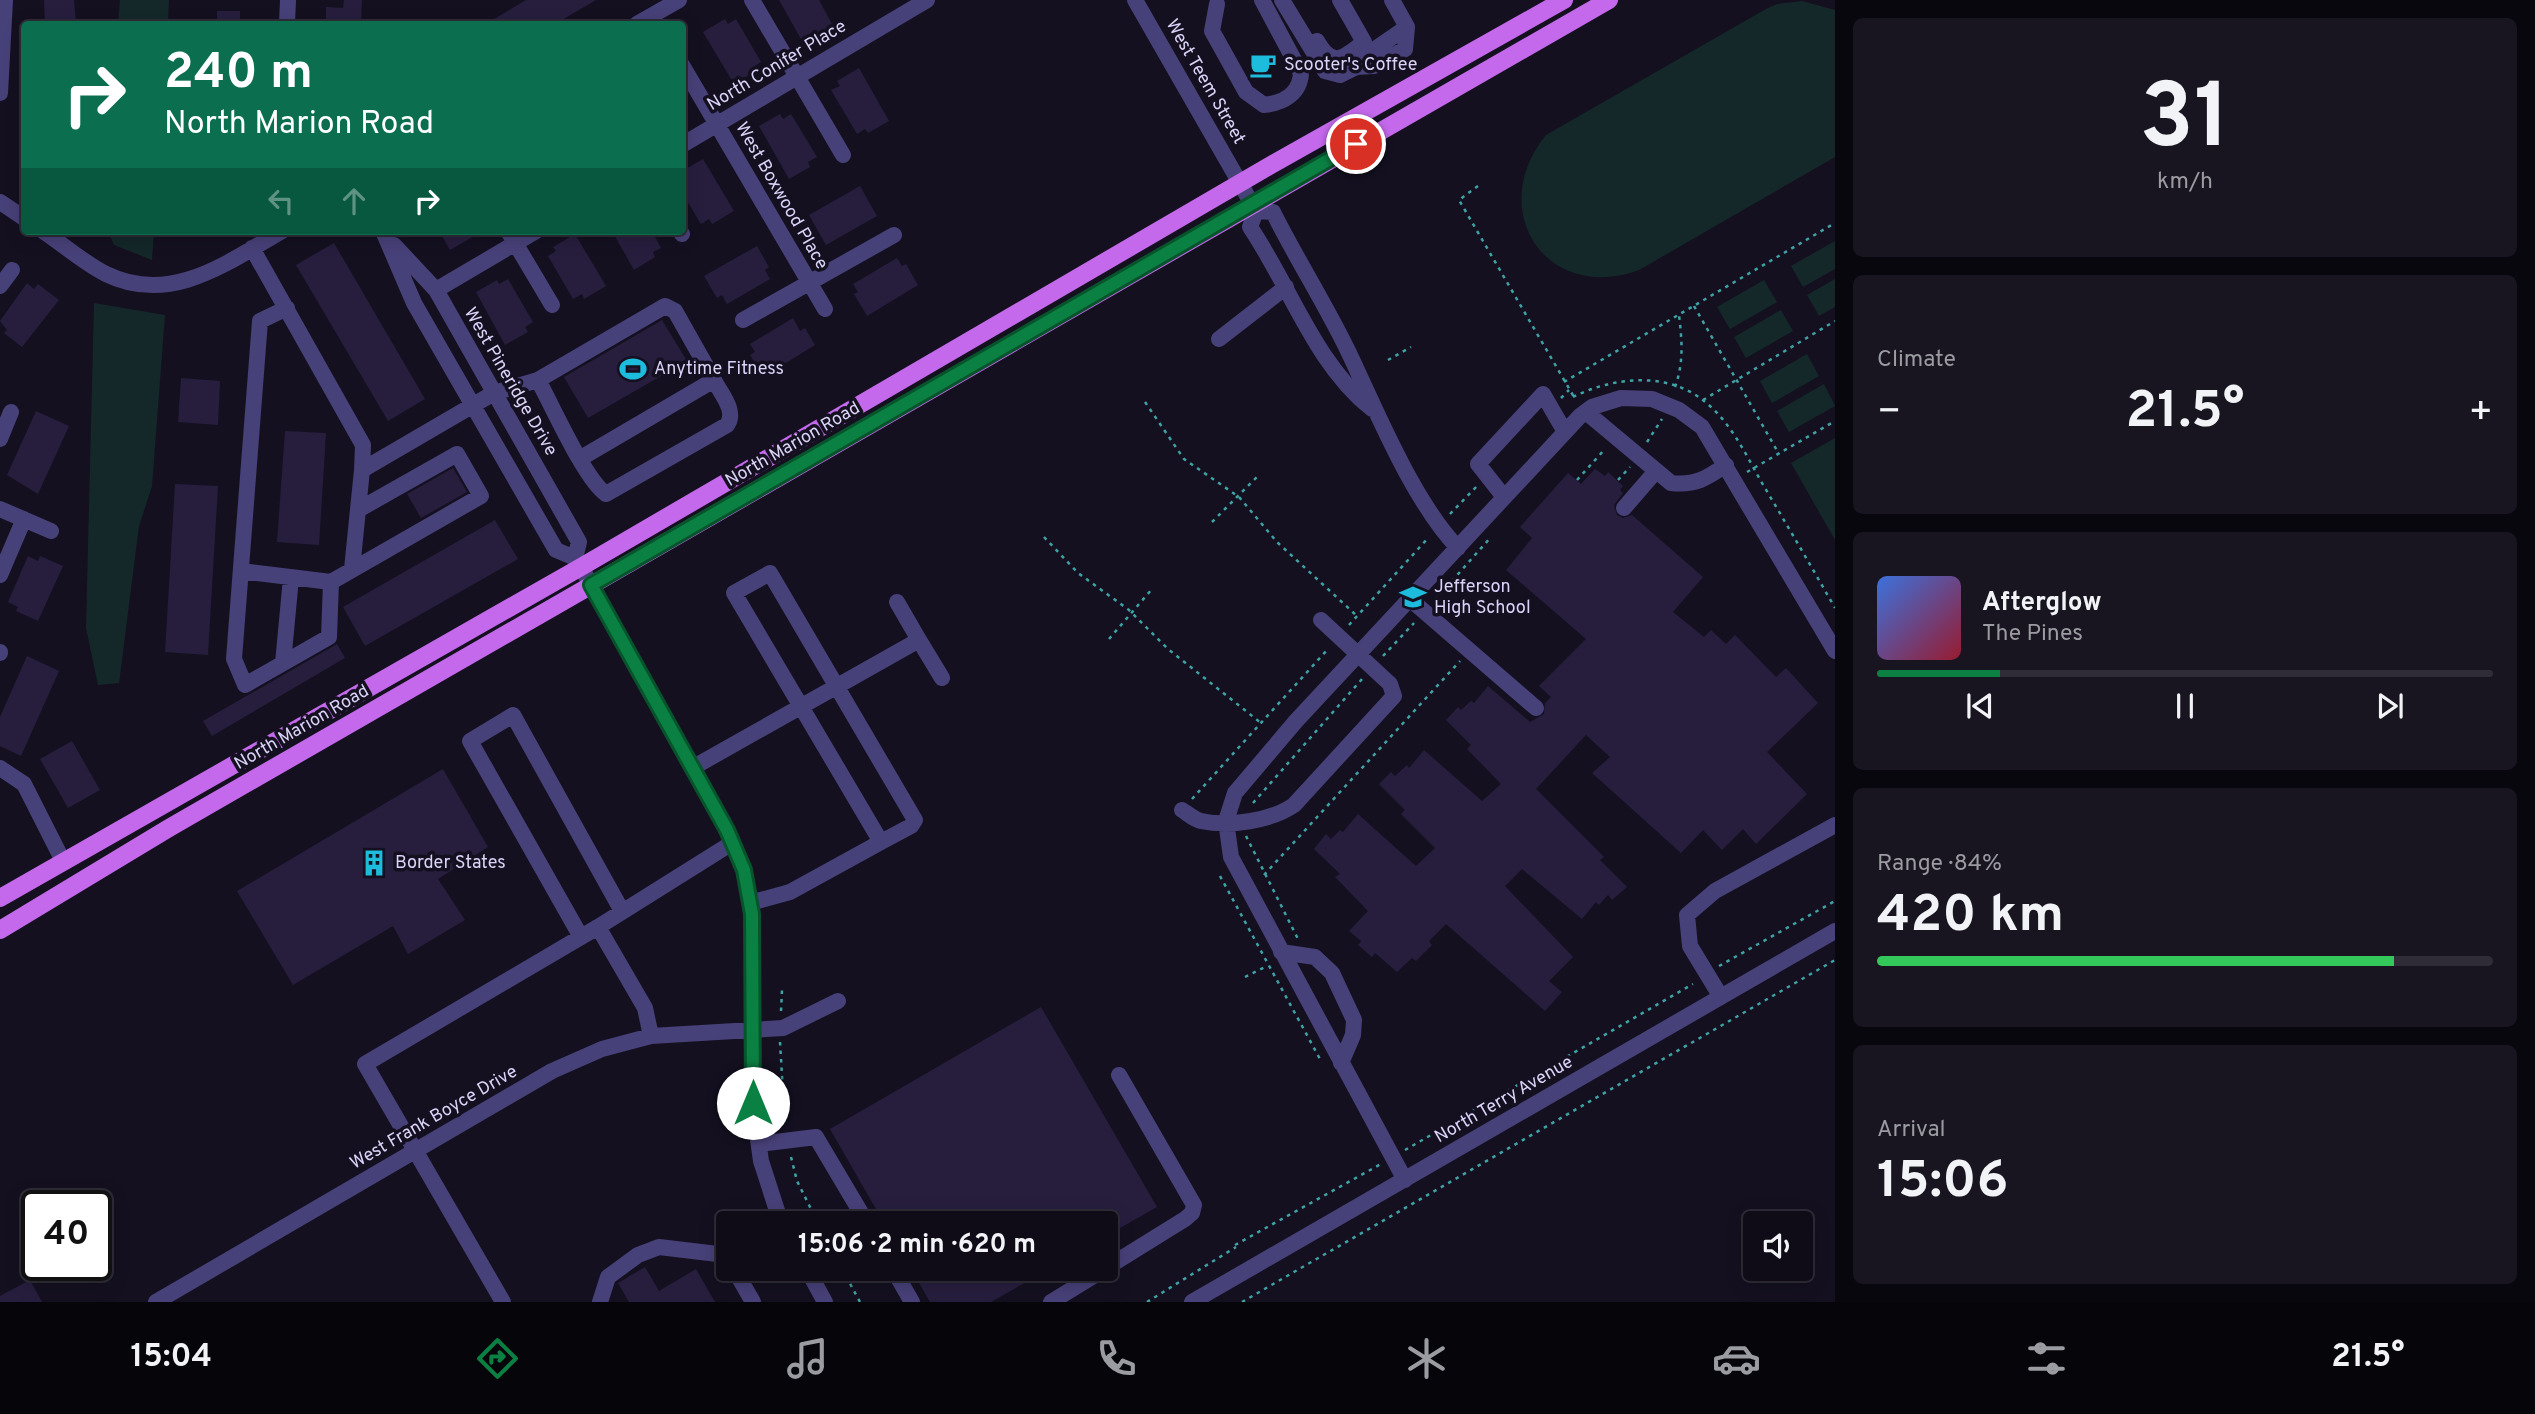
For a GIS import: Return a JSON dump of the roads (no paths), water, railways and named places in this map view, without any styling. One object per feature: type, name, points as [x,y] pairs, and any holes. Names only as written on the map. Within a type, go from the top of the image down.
[{"type":"main road","name":"North Marion Road","points":[[0,898],[578,563],[1564,0]]},
{"type":"main road","name":"North Marion Road","points":[[0,930],[169,828],[1255,208],[1609,0]]},
{"type":"street","points":[[0,93],[5,0]]},
{"type":"street","points":[[287,21],[288,0]]},
{"type":"street","points":[[656,20],[679,0]]},
{"type":"street","points":[[752,0],[843,155]]},
{"type":"street","name":"North Conifer Place","points":[[686,143],[926,0]]},
{"type":"street","name":"West Teem Street","points":[[1135,0],[1255,208]]},
{"type":"street","points":[[1217,4],[1212,31],[1246,92],[1264,105],[1272,104],[1294,92],[1300,84],[1301,73],[1262,0]]},
{"type":"street","points":[[1282,0],[1325,71],[1340,75],[1356,67],[1374,66],[1405,49],[1408,27],[1392,0]]},
{"type":"street","points":[[1293,0],[1325,54],[1335,59],[1344,57],[1364,42],[1340,0]]},
{"type":"street","name":"West Boxwood Place","points":[[686,72],[825,309]]},
{"type":"street","points":[[0,202],[21,216]]},
{"type":"street","points":[[1374,410],[1355,395],[1329,363],[1250,227],[1255,208],[1273,212],[1333,320],[1374,410],[1439,525],[1458,548]]},
{"type":"street","points":[[743,320],[894,234]]},
{"type":"street","points":[[49,235],[107,275],[155,286],[194,280],[275,235]]},
{"type":"street","name":"West Pineridge Drive","points":[[384,235],[414,303],[556,550],[578,563],[579,542],[436,290],[385,235]]},
{"type":"street","points":[[436,290],[511,237],[552,305]]},
{"type":"street","points":[[252,248],[363,445],[352,569]]},
{"type":"street","points":[[0,286],[12,270]]},
{"type":"street","points":[[1219,339],[1286,287]]},
{"type":"street","points":[[362,470],[494,393],[538,380],[665,306],[674,311],[714,380],[730,409],[731,420],[727,425],[606,494],[596,484],[538,380]]},
{"type":"street","points":[[287,308],[260,321],[234,659],[245,685],[329,637],[331,582]]},
{"type":"street","points":[[581,458],[714,380]]},
{"type":"street","points":[[1504,497],[1478,464],[1543,394],[1565,432]]},
{"type":"street","points":[[1405,1180],[1231,857],[1226,821],[1235,793],[1358,654],[1565,432],[1592,407],[1621,398],[1652,399],[1679,410],[1703,427],[1835,650]]},
{"type":"street","points":[[0,439],[11,412]]},
{"type":"street","points":[[1586,412],[1671,483],[1688,485],[1704,480],[1726,465]]},
{"type":"street","points":[[241,571],[331,582],[481,496],[457,454],[358,510]]},
{"type":"street","points":[[1624,508],[1656,471]]},
{"type":"street","points":[[0,509],[51,531]]},
{"type":"street","points":[[0,575],[24,519]]},
{"type":"street","points":[[578,563],[692,768],[744,870],[750,903],[753,1103],[759,1143],[777,1211]]},
{"type":"street","points":[[750,903],[790,892],[911,826],[915,820],[770,573],[734,593],[881,842]]},
{"type":"street","points":[[283,663],[292,578]]},
{"type":"street","points":[[1411,600],[1536,708]]},
{"type":"street","points":[[897,602],[942,678]]},
{"type":"street","points":[[1182,810],[1200,821],[1246,821],[1266,820],[1294,805],[1394,696],[1390,684],[1321,620]]},
{"type":"street","points":[[692,768],[919,640]]},
{"type":"street","points":[[581,937],[470,741],[513,715],[622,911]]},
{"type":"street","points":[[0,768],[24,784],[63,861]]},
{"type":"street","points":[[1721,997],[1690,946],[1687,915],[1715,891],[1835,825]]},
{"type":"street","points":[[503,1302],[365,1064],[598,927],[732,843]]},
{"type":"street","points":[[598,927],[645,1008],[651,1036]]},
{"type":"street","name":"North Terry Avenue","points":[[1192,1302],[1835,931]]},
{"type":"street","points":[[1281,952],[1315,957],[1332,973],[1354,1020],[1353,1035],[1341,1063]]},
{"type":"street","name":"West Frank Boyce Drive","points":[[156,1302],[552,1072],[601,1049],[651,1036],[781,1028],[838,1001]]},
{"type":"street","points":[[1118,1260],[1185,1219],[1192,1213],[1194,1205],[1119,1075]]},
{"type":"street","points":[[759,1143],[786,1139],[819,1139],[860,1211]]},
{"type":"street","points":[[600,1302],[608,1277],[638,1255],[659,1247],[716,1257]]},
{"type":"street","points":[[741,1281],[753,1302]]},
{"type":"street","points":[[814,1281],[825,1302]]},
{"type":"street","points":[[900,1281],[912,1302]]},
{"type":"street","points":[[1051,1302],[1084,1281]]},
{"type":"place","name":"Scooter's Coffee","points":[[1263,65]]},
{"type":"place","name":"Anytime Fitness","points":[[633,369]]},
{"type":"place","name":"Jefferson High School","points":[[1413,597]]},
{"type":"place","name":"Border States","points":[[374,863]]}]
